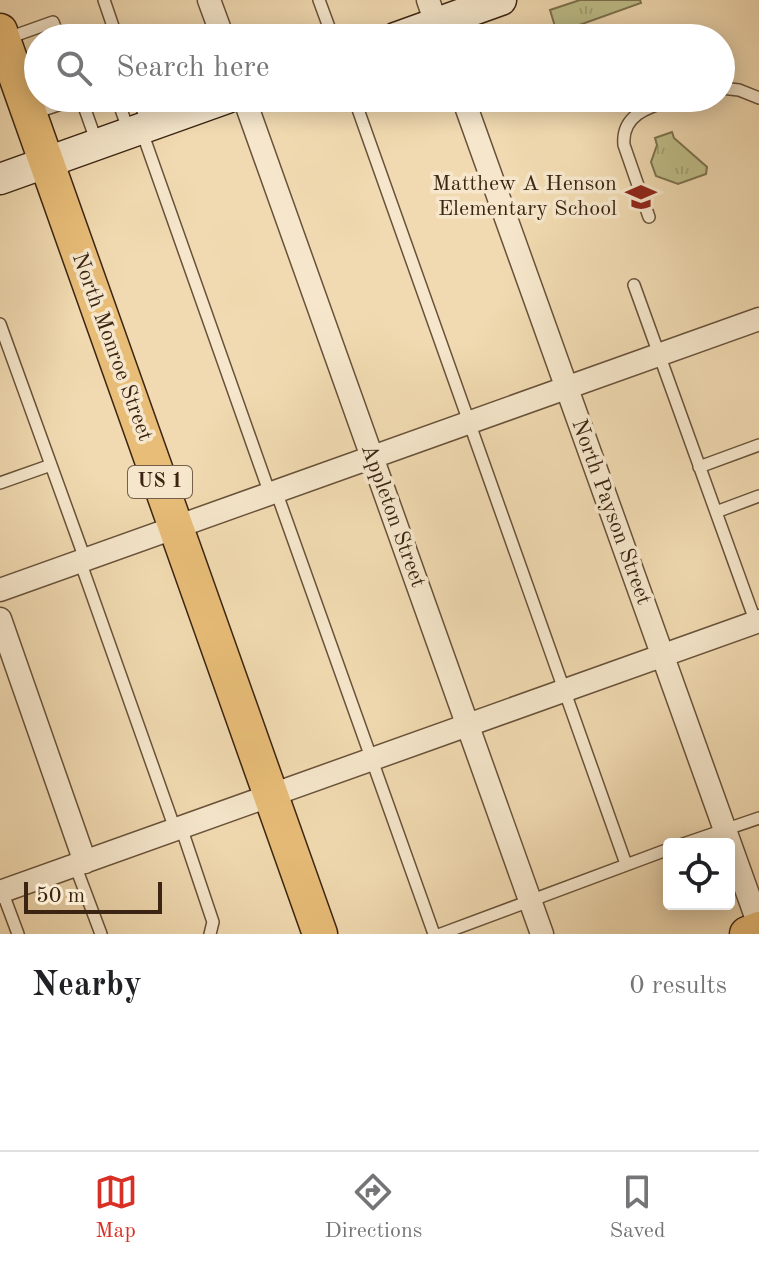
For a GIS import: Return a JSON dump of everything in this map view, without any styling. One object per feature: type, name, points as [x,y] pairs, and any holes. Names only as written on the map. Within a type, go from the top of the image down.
[{"type":"main road","name":"North Monroe Street","points":[[2,35],[8,76],[24,104]]},
{"type":"main road","name":"North Monroe Street","points":[[30,114],[320,934]]},
{"type":"main road","points":[[747,934],[759,927]]},
{"type":"street","points":[[209,0],[218,24]]},
{"type":"street","points":[[435,20],[501,0]]},
{"type":"street","points":[[0,179],[97,144],[139,121],[173,112]]},
{"type":"street","name":"Appleton Street","points":[[249,112],[542,934]]},
{"type":"street","name":"North Payson Street","points":[[468,112],[759,927]]},
{"type":"street","points":[[0,590],[759,319]]},
{"type":"street","points":[[0,619],[80,863]]},
{"type":"street","points":[[1,892],[565,690],[758,625]]},
{"type":"lane","points":[[104,0],[112,24]]},
{"type":"lane","points":[[319,0],[328,24]]},
{"type":"lane","points":[[2,35],[24,29]]},
{"type":"lane","points":[[735,90],[759,98]]},
{"type":"lane","points":[[30,114],[36,112]]},
{"type":"lane","points":[[85,112],[97,144]]},
{"type":"lane","points":[[359,112],[626,864]]},
{"type":"lane","points":[[639,112],[626,127],[623,137],[649,217]]},
{"type":"lane","points":[[139,121],[434,934]]},
{"type":"lane","points":[[634,285],[758,625]]},
{"type":"lane","points":[[0,324],[213,922],[210,934]]},
{"type":"lane","points":[[699,467],[759,445]]},
{"type":"lane","points":[[0,483],[51,465]]},
{"type":"lane","points":[[716,512],[759,496]]},
{"type":"lane","points":[[701,838],[759,818]]},
{"type":"lane","points":[[441,934],[663,851]]},
{"type":"lane","points":[[80,863],[101,934]]},
{"type":"lane","points":[[1,892],[18,934]]},
{"type":"green space","points":[[580,0],[640,0],[641,3],[582,24],[554,24],[550,10]]},
{"type":"green space","points":[[672,132],[674,138],[707,167],[706,174],[678,184],[656,176],[651,162],[657,145],[655,138]]},
{"type":"place","name":"Matthew A Henson Elementary School","points":[[641,197]]}]
